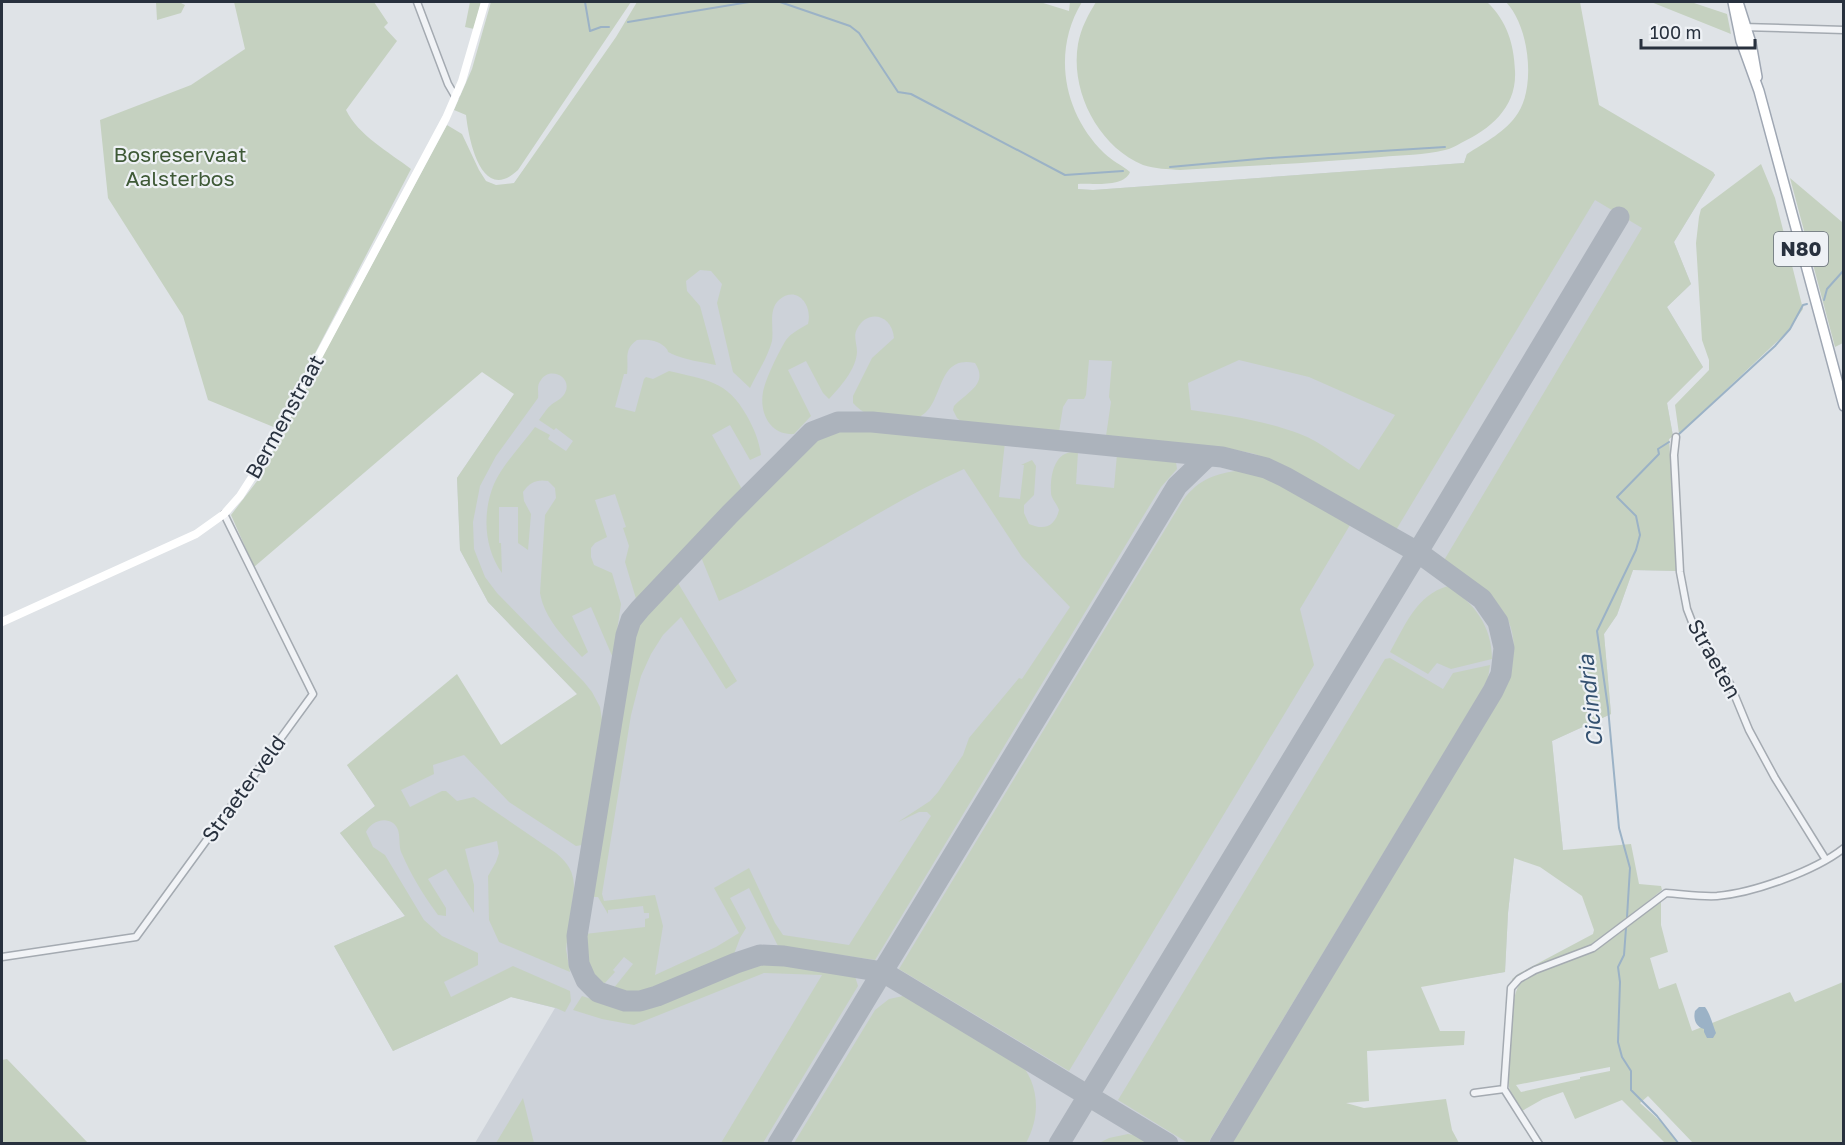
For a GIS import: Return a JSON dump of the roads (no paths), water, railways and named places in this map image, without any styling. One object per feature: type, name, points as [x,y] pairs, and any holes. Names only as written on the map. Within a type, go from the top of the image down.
[{"type":"main road","name":"N80","points":[[1735,6],[1742,27],[1748,64],[1759,91],[1844,406]]},
{"type":"street","points":[[417,2],[448,84],[455,96]]},
{"type":"street","name":"Bermenstraat","points":[[2,622],[178,544],[224,514],[246,488],[446,118],[464,75],[485,2]]},
{"type":"street","points":[[1742,27],[1844,30]]},
{"type":"street","name":"Straeten","points":[[1676,437],[1674,455],[1680,572],[1687,609],[1694,627],[1730,684],[1749,730],[1774,778],[1826,860]]},
{"type":"street","name":"Straeterveld","points":[[2,957],[136,937],[313,694],[224,514]]},
{"type":"street","points":[[1539,1143],[1504,1089],[1509,998],[1511,988],[1519,979],[1535,970],[1593,948],[1666,893],[1702,897],[1740,893],[1774,882],[1826,860],[1844,848]]},
{"type":"street","points":[[1474,1093],[1504,1089]]},
{"type":"water","points":[[1699,1007],[1705,1007],[1708,1013],[1716,1033],[1713,1038],[1707,1038],[1704,1029],[1696,1022],[1695,1011]]},
{"type":"waterway","points":[[585,2],[590,31],[609,27]]},
{"type":"waterway","points":[[628,22],[749,2]]},
{"type":"waterway","points":[[780,2],[850,26],[859,33],[898,92],[911,94],[1065,175],[1123,171]]},
{"type":"waterway","points":[[1170,167],[1445,147]]},
{"type":"waterway","points":[[1824,300],[1827,289],[1844,270]]},
{"type":"waterway","points":[[1678,435],[1775,346],[1790,329],[1803,305],[1807,304]]},
{"type":"waterway","name":"Cicindria","points":[[1627,917],[1630,868],[1619,828],[1608,708],[1597,631],[1636,550],[1640,535],[1636,516],[1617,497],[1659,454],[1658,449],[1669,442]]},
{"type":"waterway","name":"Cicindria","points":[[1626,928],[1624,955],[1618,967],[1620,982],[1618,1042],[1622,1057],[1631,1071],[1631,1090],[1657,1116],[1679,1144]]},
{"type":"park label","name":"Bosreservaat Aalsterbos","points":[[180,167]]}]
